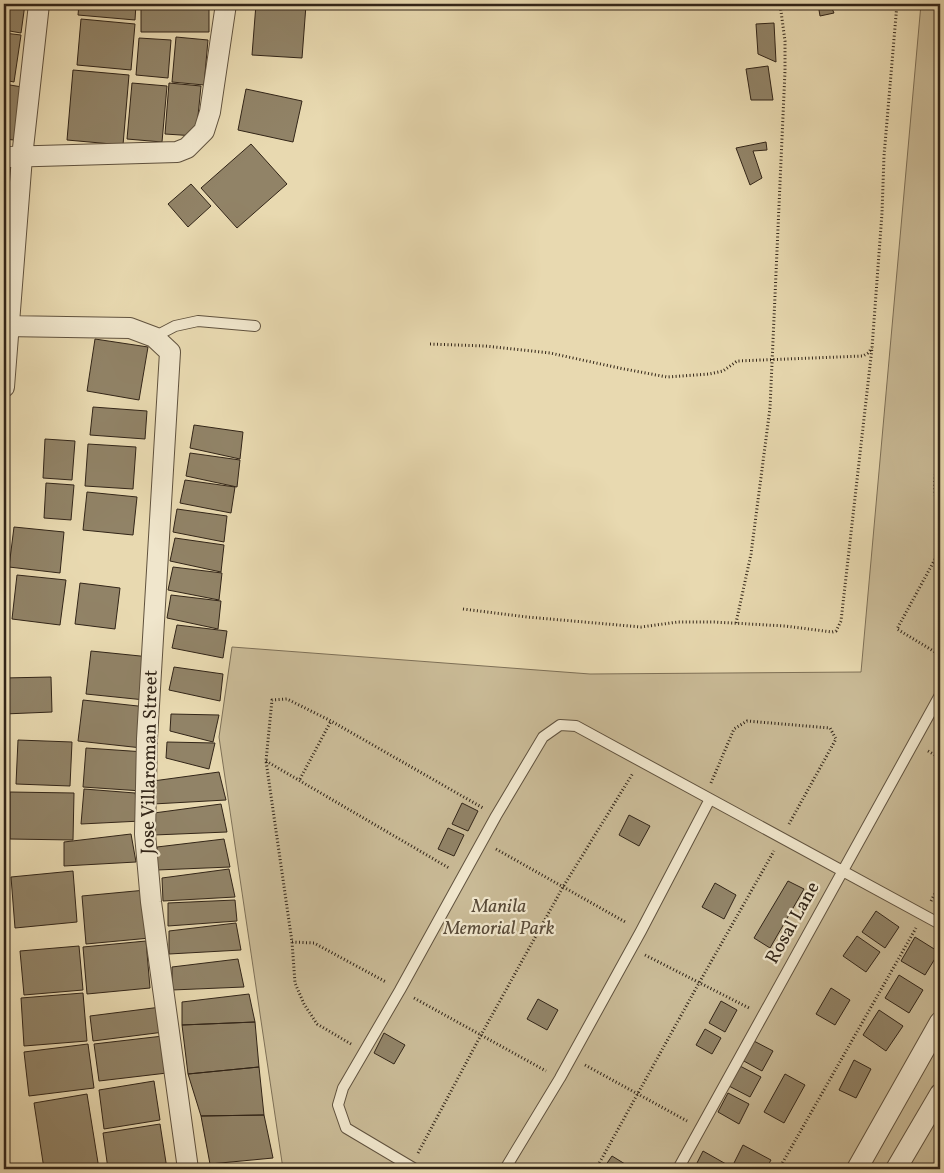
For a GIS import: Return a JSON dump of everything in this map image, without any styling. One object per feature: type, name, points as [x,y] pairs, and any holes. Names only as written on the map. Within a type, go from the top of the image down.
[{"type":"street","points":[[4,387],[13,157],[39,4]]},
{"type":"street","points":[[13,157],[177,152],[187,148],[204,131],[210,112],[226,4]]},
{"type":"street","points":[[6,326],[130,328],[154,337]]},
{"type":"street","name":"Jose Villaroman Street","points":[[154,337],[170,352],[147,739],[145,834],[151,902],[188,1169]]},
{"type":"street","points":[[857,1169],[940,1022]]},
{"type":"street","points":[[896,1169],[940,1094]]},
{"type":"lane","points":[[154,337],[175,326],[198,321],[255,326]]},
{"type":"lane","name":"Rosal Lane","points":[[678,1169],[940,695]]},
{"type":"lane","points":[[413,1168],[346,1128],[338,1105],[343,1088],[400,990],[496,816],[543,737],[560,725],[576,726],[940,924]]},
{"type":"lane","points":[[505,1169],[560,1078],[632,948],[710,800]]},
{"type":"path","points":[[736,623],[751,554],[768,423],[773,360],[785,71],[780,4]]},
{"type":"path","points":[[463,609],[527,617],[641,627],[678,622],[736,623],[836,631],[841,620],[872,348],[882,213],[884,156],[897,4]]},
{"type":"path","points":[[430,344],[485,346],[550,353],[667,377],[709,374],[722,371],[737,361],[863,356],[872,348]]},
{"type":"path","points":[[940,443],[935,502],[940,511]]},
{"type":"path","points":[[940,550],[897,629],[940,654]]},
{"type":"path","points":[[364,1052],[317,1024],[304,1004],[295,983],[292,942],[266,760],[272,700],[287,699],[496,816]]},
{"type":"path","points":[[596,1169],[698,983],[782,838],[836,739],[830,728],[747,721],[734,730],[712,780],[710,800]]},
{"type":"path","points":[[300,780],[331,722]]},
{"type":"path","points":[[266,760],[463,876]]},
{"type":"path","points":[[413,1168],[481,1035],[562,887],[640,762]]},
{"type":"path","points":[[482,841],[641,931]]},
{"type":"path","points":[[779,1169],[940,884]]},
{"type":"path","points":[[292,942],[314,943],[560,1078]]},
{"type":"path","points":[[632,948],[763,1015]]},
{"type":"path","points":[[571,1058],[700,1129]]},
{"type":"green space","name":"Manila Memorial Park","points":[[921,4],[940,4],[940,1169],[283,1169],[219,737],[232,647],[590,674],[861,672]]},
{"type":"building","points":[[4,4],[25,4],[21,33],[4,30]]},
{"type":"building","points":[[79,4],[136,4],[135,20],[78,15]]},
{"type":"building","points":[[141,4],[209,4],[209,32],[141,32]]},
{"type":"building","points":[[256,4],[306,5],[302,58],[252,55]]},
{"type":"building","points":[[818,4],[830,4],[834,13],[820,16]]},
{"type":"building","points":[[81,19],[135,24],[131,70],[77,65]]},
{"type":"building","points":[[774,23],[776,62],[758,54],[756,24]]},
{"type":"building","points":[[4,33],[21,35],[14,82],[4,80]]},
{"type":"building","points":[[176,37],[208,40],[204,85],[172,82]]},
{"type":"building","points":[[139,38],[171,40],[168,78],[136,75]]},
{"type":"building","points":[[768,66],[773,100],[751,100],[746,69]]},
{"type":"building","points":[[73,70],[129,75],[123,145],[67,140]]},
{"type":"building","points":[[132,83],[167,86],[162,142],[127,139]]},
{"type":"building","points":[[169,83],[201,86],[196,136],[165,134]]},
{"type":"building","points":[[4,84],[22,87],[14,140],[4,139]]},
{"type":"building","points":[[246,89],[302,101],[293,142],[238,130]]},
{"type":"building","points":[[766,142],[767,150],[753,151],[762,178],[750,185],[736,148]]},
{"type":"building","points":[[251,144],[287,184],[237,228],[201,188]]},
{"type":"building","points":[[191,184],[211,206],[188,227],[168,204]]},
{"type":"building","points":[[4,191],[6,191],[4,247]]},
{"type":"building","points":[[95,339],[148,347],[139,400],[87,391]]},
{"type":"building","points":[[93,407],[147,411],[145,439],[90,435]]},
{"type":"building","points":[[194,425],[243,432],[240,459],[190,448]]},
{"type":"building","points":[[45,439],[75,441],[72,480],[43,478]]},
{"type":"building","points":[[88,444],[136,447],[133,489],[85,486]]},
{"type":"building","points":[[190,453],[240,460],[237,487],[186,476]]},
{"type":"building","points":[[185,480],[235,487],[231,513],[180,503]]},
{"type":"building","points":[[46,483],[74,485],[71,520],[44,518]]},
{"type":"building","points":[[87,492],[137,497],[133,535],[83,530]]},
{"type":"building","points":[[177,509],[227,516],[224,542],[173,532]]},
{"type":"building","points":[[14,527],[64,532],[60,573],[9,567]]},
{"type":"building","points":[[175,538],[224,545],[221,572],[170,561]]},
{"type":"building","points":[[173,567],[222,573],[219,600],[168,590]]},
{"type":"building","points":[[17,575],[66,580],[60,625],[12,619]]},
{"type":"building","points":[[80,583],[120,588],[115,629],[75,624]]},
{"type":"building","points":[[171,595],[221,601],[218,629],[167,618]]},
{"type":"building","points":[[177,625],[227,631],[223,658],[172,648]]},
{"type":"building","points":[[91,651],[150,657],[145,700],[86,694]]},
{"type":"building","points":[[174,667],[223,674],[220,701],[169,690]]},
{"type":"building","points":[[51,677],[52,712],[4,714],[4,678]]},
{"type":"building","points":[[83,700],[147,707],[142,748],[78,741]]},
{"type":"building","points":[[171,714],[219,715],[213,742],[170,731]]},
{"type":"building","points":[[18,740],[72,742],[70,786],[16,784]]},
{"type":"building","points":[[167,742],[215,743],[209,769],[166,758]]},
{"type":"building","points":[[86,748],[145,752],[142,791],[83,787]]},
{"type":"building","points":[[219,772],[226,800],[153,804],[153,781]]},
{"type":"building","points":[[84,789],[135,793],[141,821],[81,824]]},
{"type":"building","points":[[10,792],[74,793],[73,840],[10,839]]},
{"type":"building","points":[[462,803],[478,811],[468,831],[452,824]]},
{"type":"building","points":[[221,804],[227,832],[154,835],[154,813]]},
{"type":"building","points":[[629,815],[650,826],[639,846],[619,835]]},
{"type":"building","points":[[448,828],[464,835],[454,856],[438,849]]},
{"type":"building","points":[[131,834],[136,862],[64,866],[64,842]]},
{"type":"building","points":[[224,839],[230,867],[157,870],[157,847]]},
{"type":"building","points":[[229,869],[235,897],[163,901],[162,878]]},
{"type":"building","points":[[73,871],[77,922],[15,928],[11,877]]},
{"type":"building","points":[[788,881],[804,889],[770,948],[754,938]]},
{"type":"building","points":[[715,883],[736,895],[724,919],[702,907]]},
{"type":"building","points":[[146,890],[150,938],[86,944],[82,896]]},
{"type":"building","points":[[235,900],[237,921],[168,926],[168,903]]},
{"type":"building","points":[[876,911],[899,927],[885,948],[862,932]]},
{"type":"building","points":[[236,923],[241,950],[169,954],[169,931]]},
{"type":"building","points":[[857,936],[880,952],[866,972],[843,956]]},
{"type":"building","points":[[915,937],[939,952],[925,975],[901,961]]},
{"type":"building","points":[[146,941],[150,988],[87,994],[83,947]]},
{"type":"building","points":[[79,946],[83,990],[24,995],[20,951]]},
{"type":"building","points":[[238,959],[244,987],[172,990],[172,967]]},
{"type":"building","points":[[899,975],[923,990],[909,1013],[885,998]]},
{"type":"building","points":[[831,988],[850,1000],[835,1025],[816,1014]]},
{"type":"building","points":[[83,993],[87,1041],[24,1046],[21,998]]},
{"type":"building","points":[[249,994],[255,1022],[182,1025],[182,1002]]},
{"type":"building","points":[[538,999],[558,1010],[547,1030],[527,1019]]},
{"type":"building","points":[[721,1001],[737,1010],[725,1032],[709,1023]]},
{"type":"building","points":[[161,1007],[164,1032],[93,1041],[90,1016]]},
{"type":"building","points":[[879,1010],[903,1026],[886,1051],[863,1035]]},
{"type":"building","points":[[255,1022],[259,1067],[188,1074],[182,1025]]},
{"type":"building","points":[[705,1029],[721,1038],[712,1054],[696,1045]]},
{"type":"building","points":[[384,1033],[405,1045],[394,1064],[374,1053]]},
{"type":"building","points":[[163,1036],[167,1073],[99,1081],[94,1044]]},
{"type":"building","points":[[752,1040],[773,1051],[762,1071],[742,1060]]},
{"type":"building","points":[[88,1044],[94,1088],[29,1096],[24,1052]]},
{"type":"building","points":[[854,1060],[871,1069],[856,1098],[839,1090]]},
{"type":"building","points":[[740,1066],[761,1077],[750,1097],[729,1086]]},
{"type":"building","points":[[259,1067],[264,1115],[201,1116],[188,1074]]},
{"type":"building","points":[[785,1074],[805,1085],[784,1123],[764,1112]]},
{"type":"building","points":[[154,1081],[160,1120],[104,1129],[99,1090]]},
{"type":"building","points":[[728,1093],[749,1104],[739,1124],[718,1112]]},
{"type":"building","points":[[87,1094],[99,1169],[44,1169],[34,1103]]},
{"type":"building","points":[[264,1115],[273,1158],[210,1164],[201,1116]]},
{"type":"building","points":[[160,1124],[167,1169],[108,1169],[103,1133]]},
{"type":"building","points":[[743,1145],[771,1160],[766,1169],[741,1169],[733,1165]]},
{"type":"building","points":[[703,1151],[726,1164],[722,1169],[694,1169]]},
{"type":"building","points":[[612,1156],[625,1164],[621,1169],[603,1169]]}]
